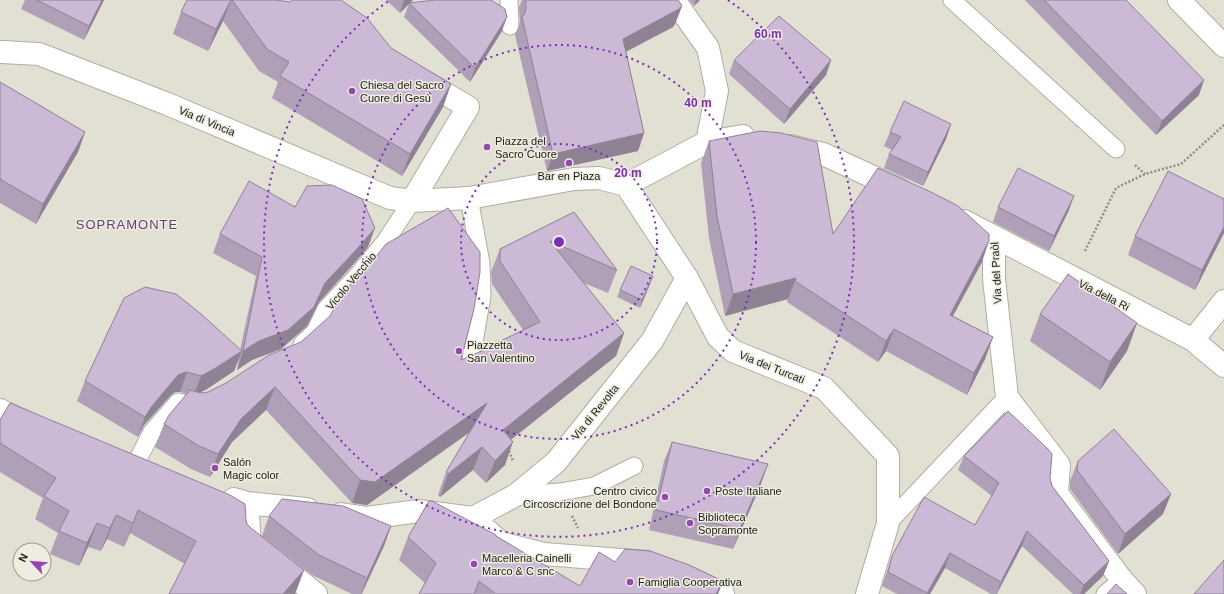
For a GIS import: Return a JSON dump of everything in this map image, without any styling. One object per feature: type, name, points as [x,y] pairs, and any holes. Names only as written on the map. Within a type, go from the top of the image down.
[{"type":"street","points":[[674,0],[708,48],[717,91],[706,142]]},
{"type":"street","points":[[1179,0],[1224,46]]},
{"type":"street","name":"Via di Vincia","points":[[0,52],[39,54],[165,103],[390,198],[412,201]]},
{"type":"street","points":[[403,68],[468,107],[412,201]]},
{"type":"street","points":[[412,201],[469,198],[574,179],[599,178],[626,185],[706,142],[749,136],[823,154],[917,197]]},
{"type":"street","name":"Via dei Turcati","points":[[626,185],[688,278],[718,337],[734,351],[824,388],[888,456],[888,523],[867,594]]},
{"type":"street","name":"Via del Praòl","points":[[945,211],[994,237],[994,279],[1008,397]]},
{"type":"street","name":"Via della Ri","points":[[994,237],[1193,340],[1224,366]]},
{"type":"street","name":"Via di Revolta","points":[[473,518],[521,491],[556,462],[652,341],[688,278]]},
{"type":"street","points":[[1193,340],[1224,301]]},
{"type":"street","points":[[1008,397],[1060,465],[1057,493],[1129,587]]},
{"type":"street","points":[[0,410],[49,433]]},
{"type":"street","points":[[115,453],[138,459],[158,468]]},
{"type":"street","points":[[213,492],[247,503],[367,518],[418,511],[473,518],[501,543],[544,554],[658,563],[723,594]]},
{"type":"street","points":[[247,503],[250,542],[316,594]]},
{"type":"lane","points":[[952,0],[1116,149]]},
{"type":"lane","points":[[509,1],[510,26]]},
{"type":"lane","points":[[469,198],[482,264],[482,296],[470,365]]},
{"type":"lane","name":"Vicolo Vecchio","points":[[292,353],[315,332],[326,309],[358,276],[385,242],[412,201]]},
{"type":"lane","name":"Via dei Turcati","points":[[888,523],[1008,397]]},
{"type":"lane","points":[[138,459],[152,432],[178,402],[196,406],[212,398]]},
{"type":"lane","points":[[521,491],[560,492],[594,486],[634,466]]},
{"type":"lane","points":[[1105,594],[1129,587]]},
{"type":"path","points":[[1072,278],[1116,188],[1145,174],[1181,164],[1224,125]]},
{"type":"path","points":[[508,450],[521,491]]},
{"type":"path","points":[[560,492],[593,558]]},
{"type":"building","points":[[37,0],[102,0],[89,26]]},
{"type":"building","points":[[187,0],[231,0],[216,29],[181,12]]},
{"type":"building","name":"Chiesa del Sacro Cuore di Gesù","points":[[232,0],[276,0],[290,2],[292,0],[341,0],[367,18],[391,48],[451,84],[410,154],[280,76],[289,62],[267,49]]},
{"type":"building","points":[[435,0],[491,0],[505,9],[507,17],[475,68],[409,3]]},
{"type":"building","points":[[526,0],[678,0],[682,6],[679,9],[623,39],[644,133],[553,154],[522,17],[525,13]]},
{"type":"building","points":[[1044,0],[1126,0],[1204,80],[1162,121]]},
{"type":"building","points":[[779,16],[831,60],[790,109],[734,60]]},
{"type":"building","points":[[0,82],[85,132],[43,204],[0,179]]},
{"type":"building","points":[[904,101],[951,124],[928,172],[889,154],[901,137],[890,132]]},
{"type":"building","points":[[760,131],[781,133],[817,142],[833,234],[878,168],[958,206],[989,234],[989,241],[950,315],[993,337],[974,373],[894,329],[886,341],[795,281],[796,278],[733,294],[717,216],[709,141]]},
{"type":"building","points":[[1018,168],[1074,196],[1054,236],[998,207]]},
{"type":"building","points":[[1168,171],[1224,199],[1224,227],[1202,270],[1135,236]]},
{"type":"building","points":[[249,181],[295,207],[307,186],[332,185],[362,199],[375,228],[325,283],[314,307],[288,330],[259,341],[243,351],[262,257],[220,234]]},
{"type":"building","points":[[448,208],[480,252],[480,272],[474,309],[461,360],[540,322],[500,261],[500,249],[574,212],[617,270],[550,241],[624,333],[503,430],[513,442],[495,461],[482,447],[448,474],[446,472],[487,403],[375,482],[360,480],[275,387],[241,419],[218,454],[199,446],[164,424],[169,415],[190,390],[201,393],[208,392],[226,383],[269,355],[301,342],[330,316],[343,292],[386,244]]},
{"type":"building","points":[[631,266],[653,276],[642,300],[620,290]]},
{"type":"building","points":[[1068,274],[1137,323],[1110,362],[1040,314]]},
{"type":"building","points":[[145,287],[176,294],[201,314],[242,351],[201,376],[187,372],[178,375],[152,406],[145,417],[85,381],[124,298]]},
{"type":"building","points":[[10,403],[230,495],[245,504],[247,524],[304,570],[283,594],[169,594],[196,541],[138,510],[133,523],[116,515],[110,528],[97,523],[87,543],[59,531],[69,511],[44,496],[56,478],[0,443],[0,420]]},
{"type":"building","points":[[1008,411],[1052,454],[1050,478],[1052,486],[1109,561],[1084,585],[1027,531],[1001,582],[950,553],[927,593],[888,572],[892,556],[924,497],[975,525],[999,483],[964,456]]},
{"type":"building","points":[[1114,429],[1171,494],[1125,534],[1077,470],[1078,461]]},
{"type":"building","points":[[672,442],[768,464],[740,529],[656,510]]},
{"type":"building","points":[[282,499],[343,506],[391,526],[367,578],[319,555],[269,516]]},
{"type":"building","points":[[429,501],[432,501],[496,535],[580,586],[599,552],[615,562],[625,549],[650,551],[689,565],[723,581],[716,594],[496,594],[479,581],[474,594],[419,594],[436,563],[408,537]]},
{"type":"building","points":[[1224,560],[1224,594],[1194,594]]},
{"type":"building","points":[[1116,584],[1127,594],[1107,594]]},
{"type":"place","name":"Chiesa del Sacro Cuore di Gesù","points":[[352,91]]},
{"type":"place","name":"Piazza del Sacro Cuore","points":[[487,147]]},
{"type":"place","name":"Bar en Piaza","points":[[569,163]]},
{"type":"place","name":"Piazzetta San Valentino","points":[[459,351]]},
{"type":"place","name":"Salón Magic color","points":[[215,468]]},
{"type":"place","name":"Poste Italiane","points":[[707,491]]},
{"type":"place","name":"Centro civico Circoscrizione del Bondone","points":[[665,497]]},
{"type":"place","name":"Biblioteca Sopramonte","points":[[690,523]]},
{"type":"place","name":"Macelleria Cainelli Marco & C snc","points":[[474,564]]},
{"type":"place","name":"Famiglia Cooperativa","points":[[630,582]]},
{"type":"district","name":"SOPRAMONTE","points":[[127,224]]}]
